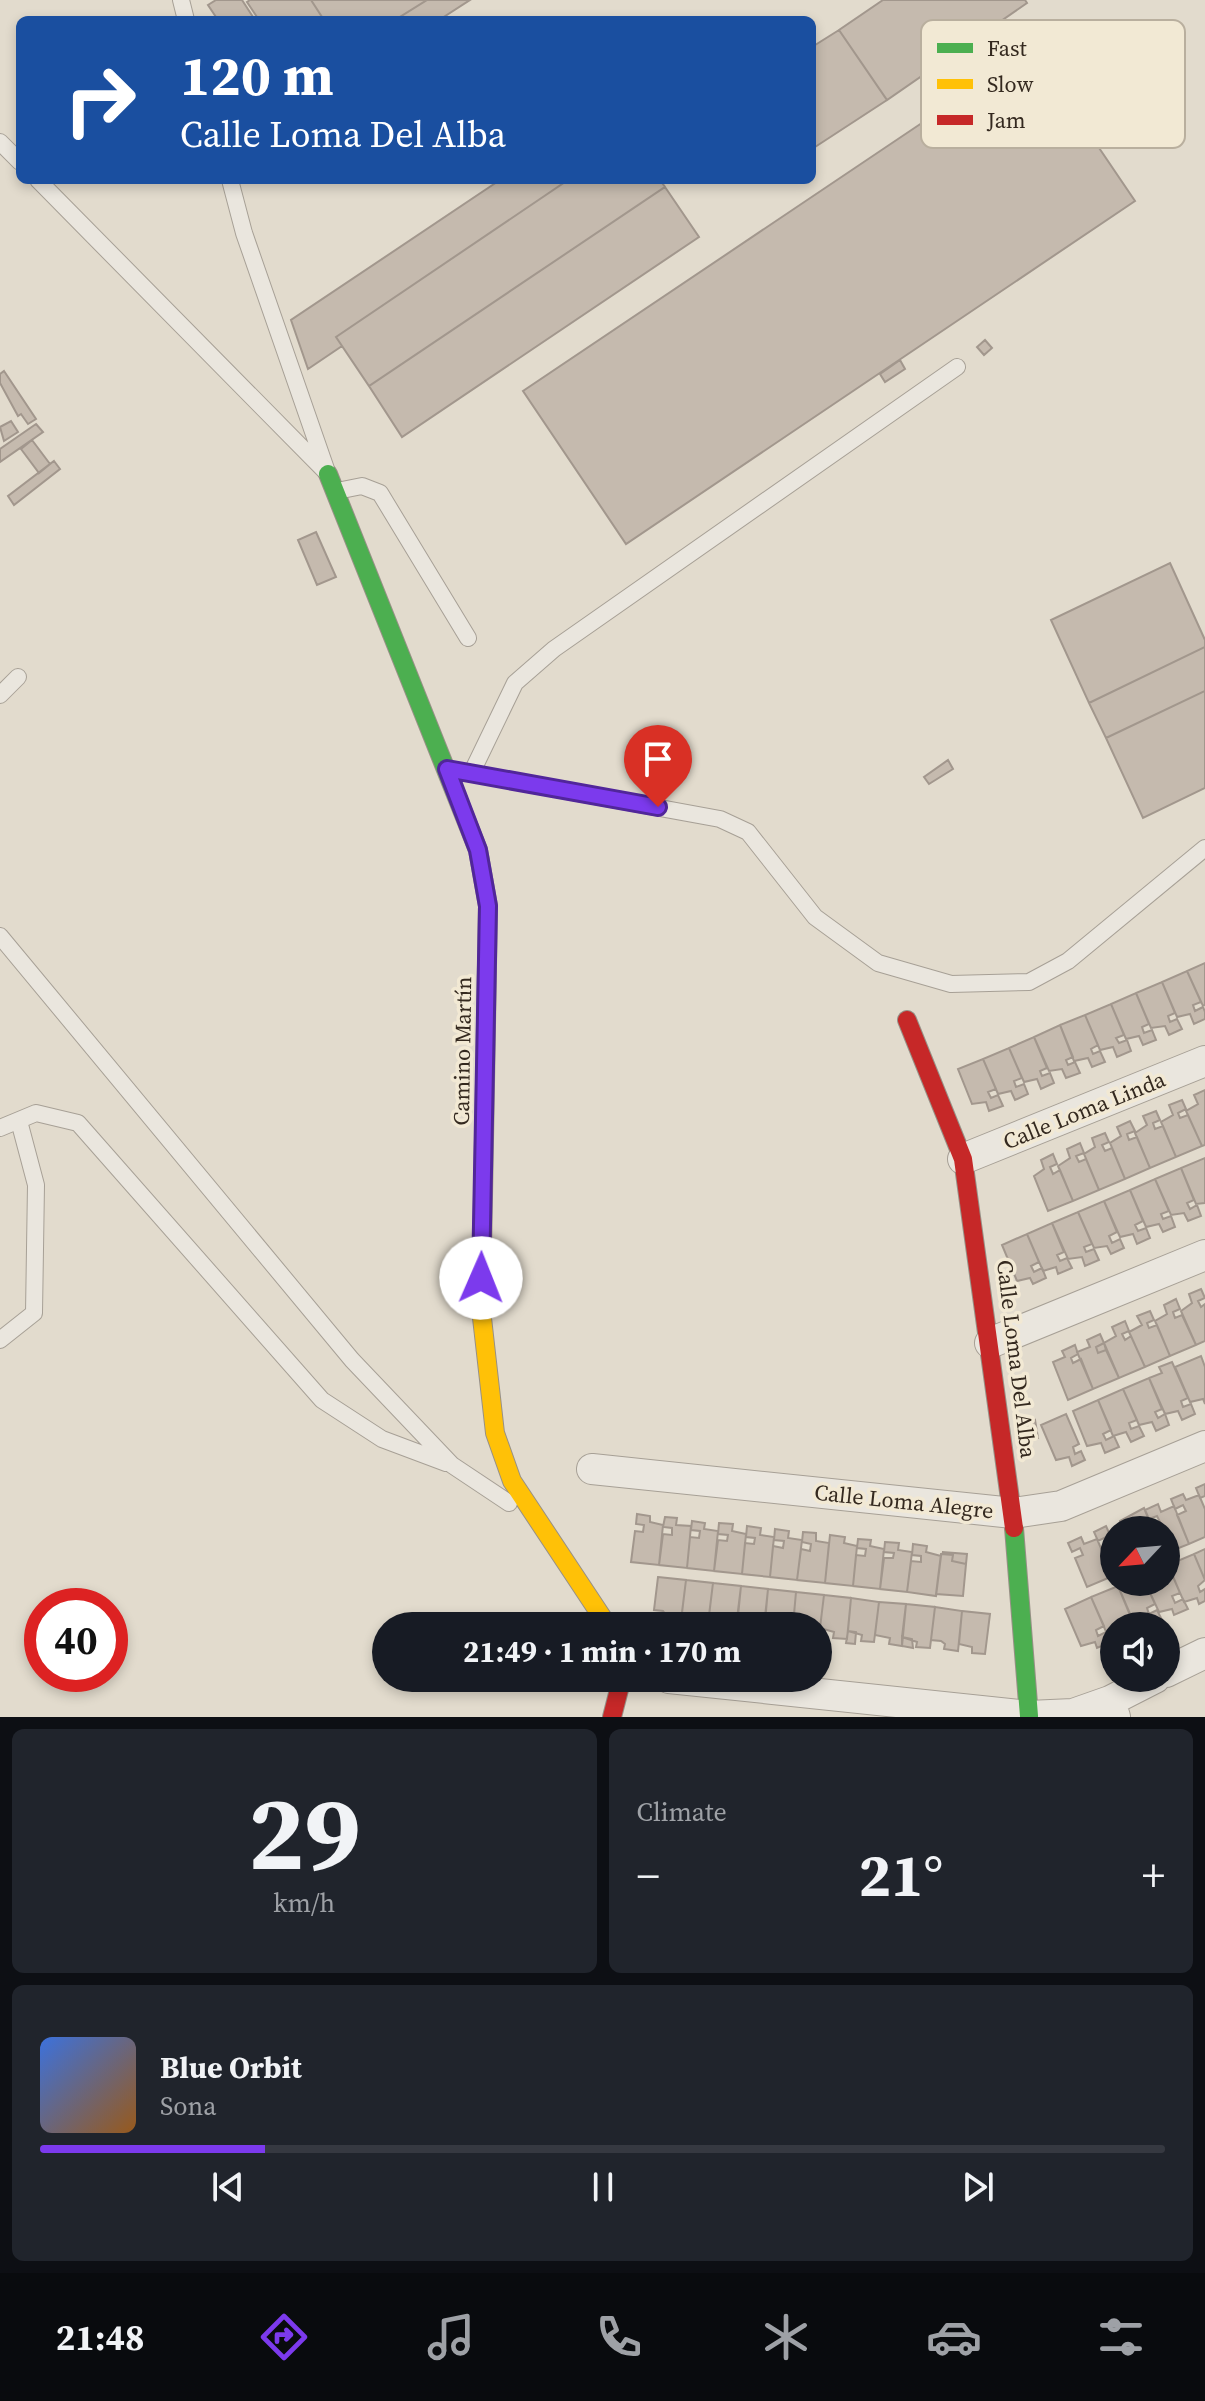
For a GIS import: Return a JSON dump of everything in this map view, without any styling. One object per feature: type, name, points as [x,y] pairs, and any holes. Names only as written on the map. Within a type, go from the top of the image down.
[{"type":"street","name":"Camino Martín","points":[[331,483],[478,850],[488,906],[481,1309],[495,1433],[512,1481],[534,1519],[598,1612]]},
{"type":"street","name":"Calle Loma Del Alba","points":[[907,1020],[963,1159],[1013,1513],[1029,1716]]},
{"type":"street","name":"Calle Loma Linda","points":[[963,1159],[1205,1061]]},
{"type":"street","points":[[990,1343],[1205,1255]]},
{"type":"street","name":"Calle Loma Alegre","points":[[592,1469],[1013,1513],[1061,1506],[1205,1446]]},
{"type":"street","points":[[1180,1665],[1205,1653]]},
{"type":"street","points":[[612,1717],[618,1692]]},
{"type":"street","points":[[802,1692],[1029,1716],[1113,1709],[1136,1692]]},
{"type":"lane","points":[[0,142],[16,158]]},
{"type":"lane","points":[[42,184],[331,483],[362,486],[380,493],[468,638]]},
{"type":"lane","points":[[231,184],[244,233],[331,483]]},
{"type":"lane","points":[[471,774],[515,683],[554,649],[957,367]]},
{"type":"lane","points":[[0,695],[18,677]]},
{"type":"lane","points":[[447,769],[720,819],[748,832],[815,917],[878,963],[951,984],[1029,982],[1068,961],[1205,848]]},
{"type":"lane","points":[[0,936],[352,1360],[452,1465]]},
{"type":"lane","points":[[0,1128],[36,1113],[78,1123],[322,1400],[382,1439],[452,1465],[534,1519]]},
{"type":"lane","points":[[0,1340],[34,1313],[36,1185],[19,1121]]},
{"type":"building","points":[[216,0],[242,0],[252,16],[215,16],[208,5]]},
{"type":"building","points":[[311,0],[321,16],[256,16],[247,2]]},
{"type":"building","points":[[311,0],[427,0],[401,16],[321,16]]},
{"type":"building","points":[[427,0],[470,0],[445,16],[401,16]]},
{"type":"building","points":[[883,0],[1025,0],[1027,3],[1002,20],[921,20],[921,76],[887,100],[839,30]]},
{"type":"building","points":[[839,30],[887,100],[816,146],[816,44]]},
{"type":"building","points":[[921,124],[921,148],[1099,148],[1135,201],[626,544],[523,391]]},
{"type":"building","points":[[494,184],[562,184],[336,337],[342,346],[308,369],[291,320]]},
{"type":"building","points":[[562,184],[663,184],[665,187],[369,386],[336,337]]},
{"type":"building","points":[[665,187],[699,237],[402,437],[369,386]]},
{"type":"building","points":[[985,340],[992,348],[984,355],[977,347]]},
{"type":"building","points":[[900,360],[905,369],[885,382],[880,374]]},
{"type":"building","points":[[4,371],[36,419],[28,424],[21,414],[18,416],[0,383],[0,374]]},
{"type":"building","points":[[11,421],[18,432],[4,441],[0,427]]},
{"type":"building","points":[[36,424],[43,432],[0,462],[0,449]]},
{"type":"building","points":[[32,440],[50,464],[39,473],[21,449]]},
{"type":"building","points":[[54,461],[60,469],[14,505],[8,496]]},
{"type":"building","points":[[316,532],[336,577],[317,585],[298,540]]},
{"type":"building","points":[[1170,563],[1205,640],[1205,647],[1089,703],[1051,620]]},
{"type":"building","points":[[1205,647],[1205,691],[1106,738],[1089,703]]},
{"type":"building","points":[[1205,691],[1205,788],[1143,818],[1106,738]]},
{"type":"building","points":[[948,760],[953,769],[929,784],[924,777]]},
{"type":"building","points":[[1205,963],[1205,1005],[1203,1006],[1187,971]]},
{"type":"building","points":[[1187,971],[1201,1002],[1193,1005],[1195,1011],[1203,1007],[1205,1012],[1205,1019],[1194,1024],[1190,1014],[1177,1017],[1162,982]]},
{"type":"building","points":[[1162,982],[1175,1013],[1168,1016],[1170,1022],[1177,1019],[1182,1029],[1169,1035],[1165,1026],[1151,1028],[1136,993]]},
{"type":"building","points":[[1136,993],[1149,1024],[1142,1027],[1144,1033],[1152,1030],[1156,1040],[1143,1045],[1139,1036],[1126,1039],[1111,1004]]},
{"type":"building","points":[[1111,1004],[1124,1035],[1116,1038],[1119,1043],[1127,1040],[1131,1051],[1117,1057],[1113,1047],[1100,1050],[1085,1015]]},
{"type":"building","points":[[1085,1015],[1098,1045],[1091,1049],[1093,1054],[1100,1051],[1105,1062],[1092,1067],[1088,1058],[1074,1061],[1060,1025]]},
{"type":"building","points":[[1060,1025],[1073,1057],[1066,1060],[1068,1065],[1075,1062],[1080,1073],[1066,1078],[1062,1069],[1049,1071],[1034,1037]]},
{"type":"building","points":[[1034,1037],[1047,1068],[1040,1071],[1042,1076],[1050,1073],[1054,1083],[1041,1089],[1037,1079],[1024,1082],[1009,1048]]},
{"type":"building","points":[[1009,1048],[1022,1078],[1014,1081],[1016,1087],[1024,1084],[1028,1094],[1015,1100],[1011,1091],[998,1094],[983,1059]]},
{"type":"building","points":[[983,1059],[996,1089],[988,1092],[991,1098],[998,1095],[1003,1106],[989,1111],[986,1102],[972,1104],[958,1069]]},
{"type":"building","points":[[1205,1090],[1205,1145],[1202,1146],[1186,1111],[1198,1104],[1194,1095]]},
{"type":"building","points":[[1182,1100],[1186,1109],[1178,1113],[1180,1118],[1188,1115],[1202,1146],[1176,1157],[1161,1122],[1173,1115],[1169,1105]]},
{"type":"building","points":[[1156,1111],[1160,1120],[1153,1123],[1155,1129],[1163,1126],[1176,1157],[1150,1168],[1135,1133],[1147,1125],[1143,1116]]},
{"type":"building","points":[[1130,1121],[1135,1131],[1127,1134],[1129,1140],[1137,1137],[1150,1168],[1125,1179],[1110,1143],[1121,1136],[1117,1127]]},
{"type":"building","points":[[1105,1133],[1109,1142],[1102,1145],[1105,1151],[1112,1148],[1125,1179],[1099,1190],[1084,1154],[1095,1147],[1092,1138]]},
{"type":"building","points":[[1080,1143],[1084,1153],[1076,1156],[1079,1162],[1086,1159],[1099,1190],[1073,1201],[1058,1166],[1070,1158],[1067,1149]]},
{"type":"building","points":[[1053,1154],[1057,1164],[1050,1167],[1053,1174],[1060,1170],[1073,1201],[1048,1211],[1034,1176],[1044,1169],[1041,1160]]},
{"type":"building","points":[[1205,1158],[1205,1203],[1196,1204],[1181,1168]]},
{"type":"building","points":[[1181,1168],[1194,1200],[1187,1203],[1190,1209],[1197,1205],[1201,1216],[1188,1221],[1184,1213],[1171,1215],[1155,1179]]},
{"type":"building","points":[[1155,1179],[1169,1211],[1161,1214],[1163,1219],[1171,1216],[1175,1227],[1163,1232],[1159,1224],[1146,1227],[1130,1190]]},
{"type":"building","points":[[1130,1190],[1143,1221],[1135,1225],[1138,1231],[1146,1228],[1150,1238],[1137,1244],[1133,1234],[1120,1237],[1104,1201]]},
{"type":"building","points":[[1104,1201],[1117,1232],[1109,1236],[1112,1243],[1120,1239],[1124,1248],[1111,1254],[1107,1246],[1094,1248],[1078,1212]]},
{"type":"building","points":[[1078,1212],[1092,1244],[1084,1247],[1086,1252],[1094,1249],[1099,1260],[1085,1266],[1082,1257],[1068,1259],[1052,1223]]},
{"type":"building","points":[[1052,1223],[1064,1252],[1057,1255],[1060,1261],[1067,1258],[1072,1268],[1058,1274],[1056,1267],[1043,1271],[1027,1234]]},
{"type":"building","points":[[1027,1234],[1039,1262],[1031,1266],[1034,1272],[1042,1268],[1046,1278],[1033,1284],[1030,1278],[1017,1281],[1002,1245]]},
{"type":"building","points":[[1201,1289],[1205,1298],[1198,1301],[1201,1307],[1205,1304],[1205,1341],[1196,1345],[1181,1311],[1192,1303],[1189,1294]]},
{"type":"building","points":[[1176,1299],[1180,1309],[1173,1312],[1175,1318],[1182,1315],[1196,1345],[1170,1356],[1155,1321],[1167,1314],[1164,1305]]},
{"type":"building","points":[[1150,1311],[1154,1320],[1147,1323],[1149,1328],[1157,1325],[1170,1356],[1145,1367],[1129,1332],[1142,1325],[1137,1316]]},
{"type":"building","points":[[1125,1321],[1129,1331],[1122,1334],[1125,1340],[1131,1336],[1145,1367],[1119,1378],[1104,1343],[1116,1336],[1112,1327]]},
{"type":"building","points":[[1100,1334],[1104,1343],[1096,1347],[1098,1353],[1106,1350],[1119,1378],[1093,1389],[1077,1352],[1090,1347],[1087,1340]]},
{"type":"building","points":[[1104,1343],[1106,1350],[1098,1353],[1096,1347]]},
{"type":"building","points":[[1075,1345],[1078,1354],[1071,1358],[1073,1363],[1081,1359],[1093,1389],[1068,1400],[1053,1362],[1065,1357],[1062,1351]]},
{"type":"building","points":[[1201,1356],[1205,1367],[1205,1404],[1203,1399],[1190,1402],[1175,1367]]},
{"type":"building","points":[[1172,1362],[1188,1398],[1181,1401],[1183,1407],[1191,1404],[1195,1414],[1182,1420],[1178,1411],[1165,1414],[1149,1378],[1162,1373],[1159,1367]]},
{"type":"building","points":[[1149,1378],[1162,1409],[1155,1412],[1158,1418],[1165,1414],[1169,1425],[1156,1431],[1152,1422],[1139,1425],[1123,1389]]},
{"type":"building","points":[[1123,1389],[1137,1420],[1129,1423],[1131,1429],[1139,1426],[1144,1436],[1131,1442],[1126,1432],[1113,1436],[1098,1400]]},
{"type":"building","points":[[1098,1400],[1111,1430],[1103,1434],[1106,1440],[1114,1436],[1119,1447],[1105,1453],[1101,1443],[1087,1446],[1073,1411]]},
{"type":"building","points":[[1066,1414],[1079,1444],[1073,1447],[1075,1454],[1081,1451],[1085,1460],[1072,1466],[1069,1457],[1056,1460],[1041,1425]]},
{"type":"building","points":[[1035,1420],[1038,1438],[1025,1440],[1023,1425]]},
{"type":"building","points":[[1205,1484],[1205,1496],[1200,1498],[1196,1488]]},
{"type":"building","points":[[1183,1494],[1186,1500],[1199,1495],[1205,1509],[1205,1537],[1189,1544],[1177,1515],[1186,1511],[1183,1505],[1175,1509],[1171,1499]]},
{"type":"building","points":[[1158,1504],[1161,1512],[1174,1506],[1178,1516],[1148,1516],[1145,1510]]},
{"type":"building","points":[[1144,1508],[1147,1516],[1129,1516]]},
{"type":"building","points":[[637,1514],[650,1516],[650,1522],[663,1525],[659,1565],[631,1562],[635,1531],[643,1532],[644,1525],[636,1524]]},
{"type":"building","points":[[665,1517],[677,1518],[676,1525],[691,1526],[687,1568],[659,1565],[663,1534],[672,1535],[672,1528],[663,1527]]},
{"type":"building","points":[[692,1521],[705,1523],[704,1529],[718,1531],[714,1571],[687,1568],[690,1537],[699,1538],[700,1531],[691,1530]]},
{"type":"building","points":[[1180,1521],[1189,1544],[1180,1548]]},
{"type":"building","points":[[719,1523],[733,1524],[732,1531],[746,1534],[742,1574],[714,1571],[718,1540],[727,1541],[728,1535],[718,1534]]},
{"type":"building","points":[[747,1526],[761,1528],[760,1535],[774,1537],[770,1577],[742,1574],[745,1543],[754,1544],[755,1538],[746,1537]]},
{"type":"building","points":[[775,1529],[789,1531],[788,1538],[802,1540],[797,1580],[770,1577],[773,1546],[783,1548],[784,1541],[774,1540]]},
{"type":"building","points":[[1100,1529],[1100,1540],[1098,1541],[1094,1532]]},
{"type":"building","points":[[803,1532],[816,1533],[816,1541],[829,1543],[825,1583],[797,1580],[801,1549],[810,1551],[811,1544],[802,1542]]},
{"type":"building","points":[[830,1535],[845,1537],[844,1543],[857,1546],[853,1586],[825,1583]]},
{"type":"building","points":[[1081,1537],[1084,1544],[1097,1539],[1100,1546],[1100,1582],[1087,1587],[1075,1558],[1083,1555],[1080,1548],[1072,1552],[1068,1543]]},
{"type":"building","points":[[858,1539],[871,1540],[870,1546],[884,1549],[880,1589],[853,1586],[856,1555],[865,1556],[866,1549],[857,1548]]},
{"type":"building","points":[[885,1542],[899,1543],[898,1550],[912,1552],[907,1592],[880,1589],[884,1558],[893,1558],[894,1553],[884,1552]]},
{"type":"building","points":[[913,1544],[927,1546],[926,1552],[941,1556],[936,1596],[907,1592],[911,1561],[921,1562],[921,1556],[912,1555]]},
{"type":"building","points":[[1205,1549],[1205,1580],[1194,1554]]},
{"type":"building","points":[[942,1552],[967,1554],[966,1564],[952,1561],[953,1555]]},
{"type":"building","points":[[941,1554],[953,1555],[952,1561],[966,1564],[963,1596],[936,1594]]},
{"type":"building","points":[[1194,1554],[1205,1580],[1198,1586],[1200,1592],[1205,1589],[1205,1601],[1199,1604],[1197,1598],[1184,1602],[1180,1593],[1180,1560]]},
{"type":"building","points":[[658,1577],[686,1580],[682,1612],[654,1610]]},
{"type":"building","points":[[686,1580],[713,1583],[709,1612],[682,1612]]},
{"type":"building","points":[[713,1583],[741,1586],[738,1612],[709,1612]]},
{"type":"building","points":[[741,1586],[768,1589],[766,1612],[738,1612]]},
{"type":"building","points":[[768,1589],[796,1592],[794,1612],[766,1612]]},
{"type":"building","points":[[796,1592],[824,1595],[822,1612],[794,1612]]},
{"type":"building","points":[[1100,1593],[1100,1596],[1122,1596],[1129,1612],[1100,1612],[1100,1618],[1091,1597]]},
{"type":"building","points":[[824,1595],[851,1598],[847,1639],[833,1638],[832,1612],[822,1612]]},
{"type":"building","points":[[1122,1596],[1151,1596],[1155,1604],[1147,1608],[1148,1612],[1129,1612]]},
{"type":"building","points":[[1152,1596],[1172,1596],[1175,1603],[1183,1599],[1188,1609],[1180,1612],[1172,1609],[1159,1612]]},
{"type":"building","points":[[1091,1597],[1100,1617],[1100,1628],[1096,1630],[1100,1635],[1100,1647],[1097,1648],[1095,1642],[1081,1646],[1065,1609]]},
{"type":"building","points":[[851,1598],[879,1602],[874,1642],[861,1641],[862,1635],[848,1631]]},
{"type":"building","points":[[879,1602],[906,1604],[902,1646],[889,1644],[890,1638],[875,1635]]},
{"type":"building","points":[[906,1604],[935,1607],[930,1648],[916,1647],[917,1642],[902,1637]]},
{"type":"building","points":[[935,1607],[962,1611],[958,1651],[944,1649],[945,1644],[941,1641],[931,1640]]},
{"type":"building","points":[[962,1611],[990,1614],[985,1654],[972,1653],[972,1647],[959,1644]]},
{"type":"building","points":[[848,1631],[856,1632],[855,1644],[846,1643]]},
{"type":"building","points":[[902,1637],[912,1639],[913,1648],[902,1646]]},
{"type":"traffic: fast","points":[[328,474],[478,850],[488,906],[485,1084]]},
{"type":"traffic: fast","points":[[1014,1528],[1029,1716]]},
{"type":"traffic: slow","points":[[485,1084],[481,1309],[495,1433],[512,1481],[599,1612]]},
{"type":"traffic: jam","points":[[907,1020],[963,1159],[1014,1528]]},
{"type":"traffic: jam","points":[[612,1717],[618,1692]]},
{"type":"route","points":[[481,1278],[488,906],[478,850],[447,769],[658,807]]}]
